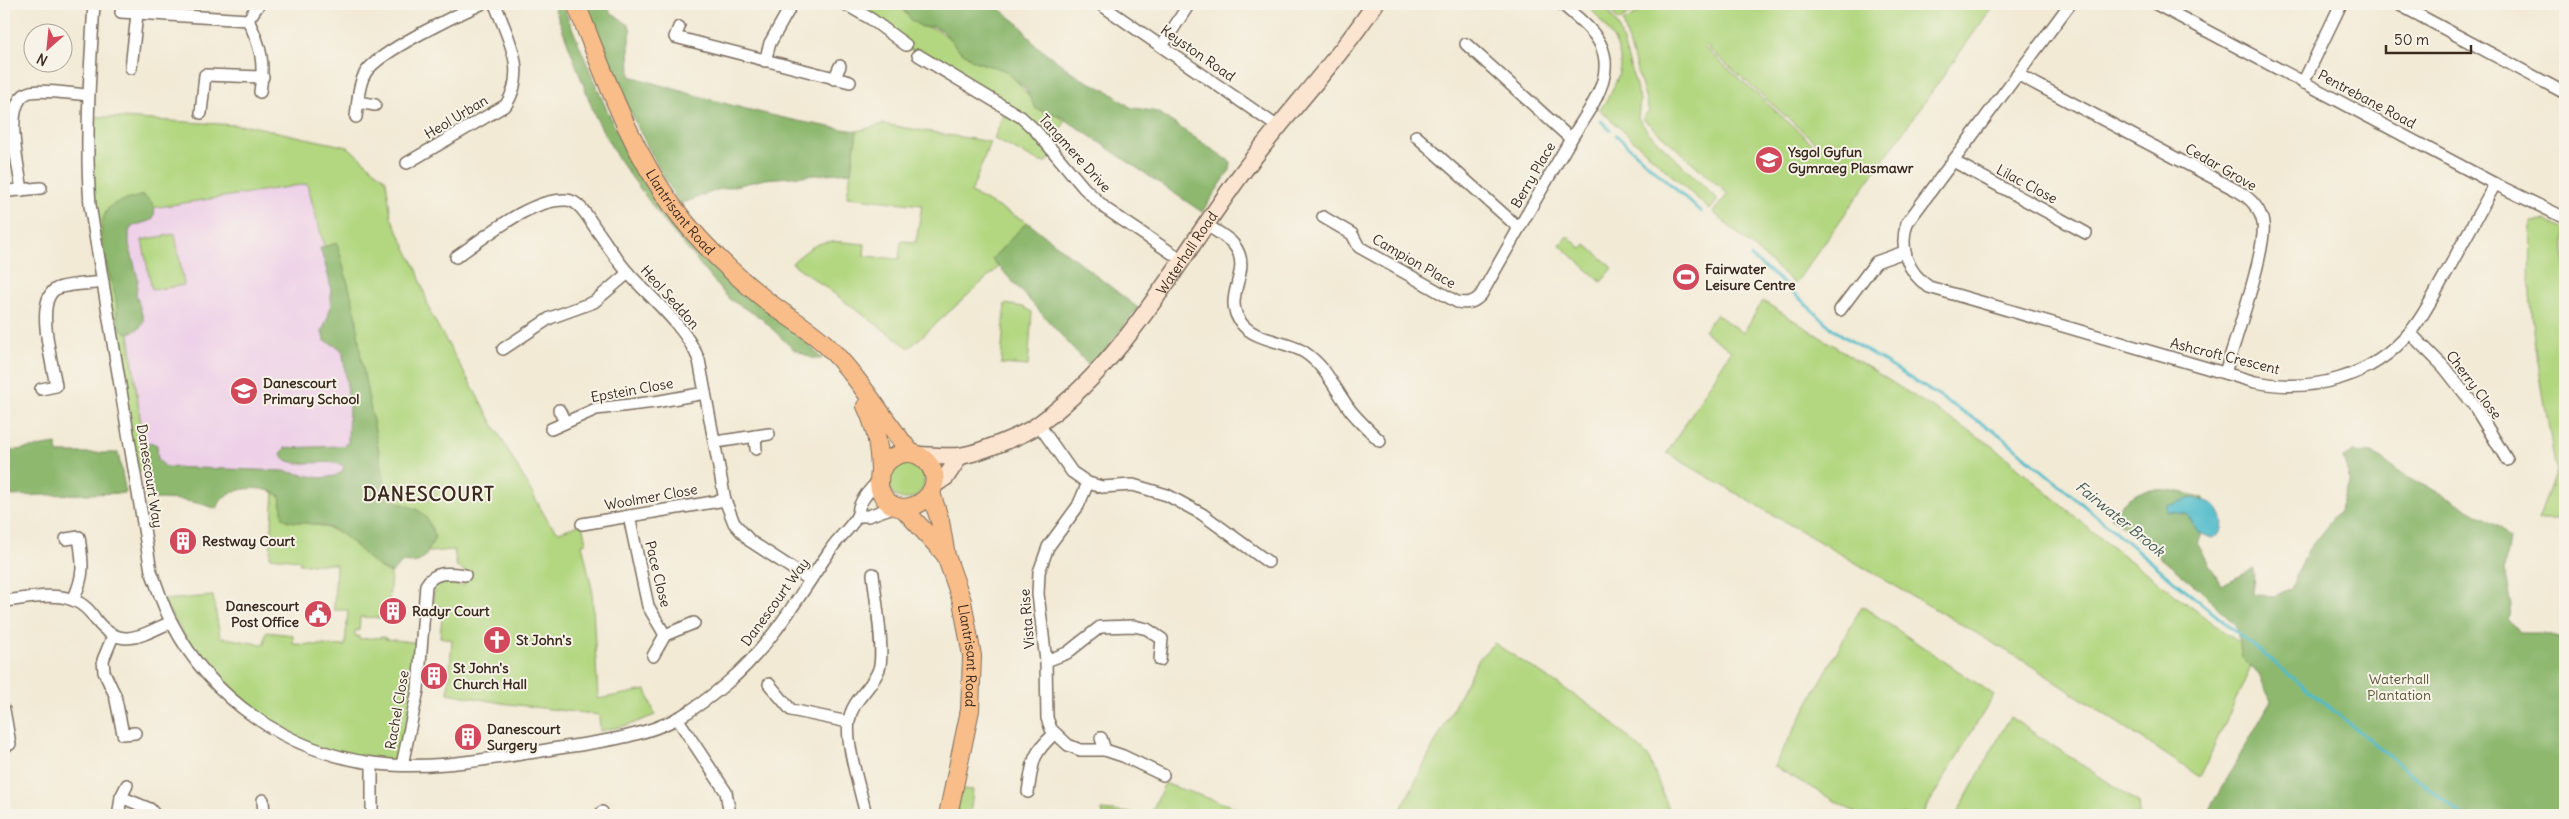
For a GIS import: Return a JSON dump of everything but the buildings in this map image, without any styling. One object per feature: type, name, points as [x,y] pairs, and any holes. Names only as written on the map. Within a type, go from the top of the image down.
[{"type":"main road","name":"Llantrisant Road","points":[[576,4],[620,111],[641,154],[673,207],[697,237],[733,272],[824,343],[914,454],[931,467],[933,489],[946,556],[962,601],[972,656],[970,710],[948,815]]},
{"type":"main road","name":"Llantrisant Road","points":[[849,372],[875,425],[880,491],[885,498],[900,507],[946,556]]},
{"type":"main road","points":[[879,476],[891,457],[899,454],[914,454]]},
{"type":"main road","points":[[900,507],[918,505],[926,500],[933,489]]},
{"type":"street","name":"Danescourt Way","points":[[94,4],[88,94],[87,163],[90,205],[151,571],[171,622],[184,645],[218,688],[254,718],[304,745],[372,763],[402,765],[424,765],[557,748],[633,734],[677,718],[726,684],[754,658],[857,516],[860,505],[879,476]]},
{"type":"street","points":[[248,20],[259,4]]},
{"type":"street","points":[[356,117],[363,79],[371,65],[439,23],[481,4]]},
{"type":"street","name":"Heol Urban","points":[[407,164],[506,105],[514,93],[517,81],[516,61],[495,4]]},
{"type":"street","points":[[765,61],[770,43],[792,4]]},
{"type":"street","points":[[845,4],[871,19],[906,45]]},
{"type":"street","name":"Keyston Road","points":[[1100,4],[1278,127]]},
{"type":"street","points":[[1162,46],[1189,4]]},
{"type":"street","name":"Waterhall Road","points":[[914,454],[960,456],[1017,436],[1039,425],[1076,393],[1109,359],[1182,260],[1240,176],[1352,38],[1375,4]]},
{"type":"street","points":[[1562,4],[1593,33],[1604,51],[1607,65],[1602,84],[1571,139]]},
{"type":"street","points":[[1840,310],[1876,262],[1904,252],[1905,231],[1911,216],[2070,4]]},
{"type":"street","name":"Pentrebane Road","points":[[2156,4],[2495,184],[2565,218]]},
{"type":"street","points":[[2303,82],[2341,4]]},
{"type":"street","points":[[2398,4],[2565,93]]},
{"type":"street","points":[[121,12],[248,20]]},
{"type":"street","points":[[131,68],[138,14]]},
{"type":"street","points":[[248,20],[260,43],[263,76],[260,92]]},
{"type":"street","points":[[678,27],[675,37],[850,82]]},
{"type":"street","name":"Berry Place","points":[[1416,136],[1520,228],[1571,139],[1466,44]]},
{"type":"street","name":"Tangmere Drive","points":[[918,55],[1021,117],[1036,131],[1084,188],[1106,209],[1182,260]]},
{"type":"street","points":[[834,79],[840,66]]},
{"type":"street","points":[[201,113],[205,74],[263,76]]},
{"type":"street","name":"Cedar Grove","points":[[2017,74],[2238,191],[2256,205],[2263,224],[2261,250],[2225,373]]},
{"type":"street","points":[[22,190],[13,116],[16,104],[21,96],[31,92],[88,94]]},
{"type":"street","points":[[358,102],[375,105]]},
{"type":"street","name":"Lilac Close","points":[[1953,161],[2086,233]]},
{"type":"street","name":"Ashcroft Crescent","points":[[1904,252],[1916,276],[1936,290],[2271,385],[2319,384],[2364,369],[2390,352],[2410,332],[2429,304],[2495,184]]},
{"type":"street","points":[[9,191],[41,188]]},
{"type":"street","name":"Heol Seddon","points":[[456,257],[523,213],[549,201],[569,200],[582,209],[628,273],[673,320],[692,344],[699,360],[716,442],[725,500],[734,523],[750,541],[810,580]]},
{"type":"street","name":"Campion Place","points":[[1323,217],[1352,234],[1359,247],[1457,302],[1465,304],[1477,300],[1482,295],[1520,228]]},
{"type":"street","points":[[1207,224],[1234,245],[1241,261],[1241,275],[1233,292],[1234,310],[1242,325],[1263,337],[1303,352],[1320,364],[1356,417],[1380,441]]},
{"type":"street","points":[[503,349],[550,318],[594,302],[628,273]]},
{"type":"street","points":[[41,389],[56,386],[44,311],[48,296],[57,289],[103,282]]},
{"type":"street","name":"Cherry Close","points":[[2410,332],[2443,366],[2472,404],[2507,460]]},
{"type":"street","name":"Epstein Close","points":[[551,429],[596,410],[705,393]]},
{"type":"street","points":[[558,410],[565,422]]},
{"type":"street","points":[[1039,425],[1072,472],[1088,483],[1102,487],[1133,485],[1167,495],[1202,514],[1268,562]]},
{"type":"street","points":[[716,442],[769,434]]},
{"type":"street","points":[[755,436],[756,449]]},
{"type":"street","points":[[933,489],[946,477],[960,456]]},
{"type":"street","name":"Vista Rise","points":[[1054,734],[1047,718],[1046,660],[1038,594],[1039,572],[1048,547],[1074,512],[1088,483]]},
{"type":"street","name":"Woolmer Close","points":[[582,524],[725,500]]},
{"type":"street","points":[[857,516],[868,516],[900,507]]},
{"type":"street","name":"Pace Close","points":[[629,516],[648,606],[665,635]]},
{"type":"street","points":[[66,539],[80,537],[84,571],[81,584],[73,600]]},
{"type":"street","name":"Rachel Close","points":[[402,765],[418,690],[426,585],[433,576],[449,568],[465,575]]},
{"type":"street","points":[[866,815],[853,756],[848,722],[860,696],[872,683],[879,668],[882,652],[873,574]]},
{"type":"street","points":[[4,601],[52,596],[73,600],[86,607],[103,629],[113,636],[125,639],[135,638],[171,622]]},
{"type":"street","points":[[653,656],[665,635],[694,623]]},
{"type":"street","points":[[1046,660],[1067,653],[1100,627],[1134,626],[1167,637],[1160,660]]},
{"type":"street","points":[[113,636],[104,660],[104,672],[115,695],[122,734],[134,733]]},
{"type":"street","points":[[770,684],[791,710],[848,722]]},
{"type":"street","points":[[4,710],[10,744],[4,745]]},
{"type":"street","points":[[677,718],[726,792],[730,815]]},
{"type":"street","points":[[1028,792],[1033,759],[1039,748],[1054,734],[1068,745],[1080,750],[1106,750],[1163,775]]},
{"type":"street","points":[[1101,738],[1106,750]]},
{"type":"street","points":[[372,763],[372,815]]},
{"type":"street","points":[[119,811],[121,797],[128,785]]},
{"type":"street","points":[[121,797],[150,808],[155,815]]},
{"type":"street","points":[[263,800],[264,815]]},
{"type":"shaded area","name":"Danescourt Primary School","points":[[307,184],[343,313],[363,487],[147,470],[113,214]]},
{"type":"green space","points":[[553,4],[562,4],[600,94],[629,156],[664,212],[717,271],[801,337],[822,359],[812,358],[793,349],[761,318],[729,299],[663,220],[617,157],[596,118]]},
{"type":"green space","points":[[582,4],[607,4],[611,13],[629,25],[631,31],[629,41],[630,76],[771,115],[857,131],[851,172],[765,179],[717,190],[680,204],[627,106]]},
{"type":"green space","points":[[870,4],[899,4],[902,10],[922,27],[938,30],[968,57],[978,63],[1004,70],[1020,85],[1043,113],[1052,113],[1066,121],[1049,145],[1055,154],[1046,162],[1040,162],[994,139],[1006,108],[918,55],[864,14]]},
{"type":"green space","points":[[899,4],[993,4],[1020,25],[1035,45],[1080,78],[1108,91],[1130,107],[1157,112],[1231,162],[1230,170],[1202,212],[1062,117],[1036,109],[1025,88],[1004,70],[974,61],[957,48],[943,31],[933,26],[922,27],[912,21]]},
{"type":"green space","points":[[1587,4],[1604,4],[1618,26],[1640,99],[1638,118],[1648,132],[1715,197],[1717,201],[1710,210],[1600,110],[1611,93],[1617,78],[1620,66],[1619,54],[1609,31]]},
{"type":"green space","points":[[1607,4],[1646,4],[1618,21]]},
{"type":"green space","name":"Ysgol Gyfun Gymraeg Plasmawr","points":[[1654,4],[1990,4],[1993,6],[1795,284],[1713,212],[1728,194],[1642,118],[1649,111],[1623,22]],"holes":[[[1706,46],[1816,143],[1814,145],[1705,48]]]},
{"type":"green space","points":[[88,116],[252,126],[348,147],[386,180],[391,217],[417,270],[431,314],[549,523],[559,532],[582,524],[586,543],[582,544],[592,589],[598,699],[646,690],[655,715],[629,725],[600,731],[599,715],[501,703],[448,693],[452,640],[440,637],[443,607],[432,606],[435,585],[440,582],[464,586],[465,571],[457,567],[454,550],[430,552],[419,549],[363,495],[343,313],[307,184],[113,214],[147,470],[135,472],[90,205]]},
{"type":"green space","points":[[883,124],[990,142],[971,193],[1027,222],[992,259],[999,267],[909,348],[792,263],[810,248],[825,242],[865,244],[864,256],[899,259],[901,241],[916,242],[922,205],[847,197],[857,131]]},
{"type":"green space","points":[[142,195],[152,202],[155,212],[152,220],[133,226],[129,231],[129,244],[138,279],[136,294],[144,321],[139,329],[129,333],[118,324],[116,300],[104,255],[101,231],[103,220],[110,207],[118,202]]},
{"type":"green space","points":[[2546,221],[2565,230],[2565,520],[2538,520],[2556,471],[2537,357],[2530,294],[2531,222]]},
{"type":"green space","points":[[1027,222],[1138,308],[1091,368],[992,259]]},
{"type":"green space","points":[[175,234],[184,285],[152,290],[142,240]]},
{"type":"green space","points":[[1567,236],[1582,249],[1586,245],[1613,268],[1601,282],[1560,245]]},
{"type":"green space","points":[[337,243],[356,313],[361,358],[385,483],[389,492],[397,501],[416,509],[424,515],[435,537],[424,558],[416,562],[403,562],[391,573],[376,564],[349,540],[332,529],[283,518],[280,496],[268,490],[238,490],[223,499],[217,509],[186,501],[155,499],[150,495],[144,446],[150,442],[157,445],[158,460],[166,467],[283,471],[321,478],[335,476],[342,472],[344,466],[336,463],[292,462],[281,454],[285,448],[342,446],[348,443],[349,403],[343,354],[340,348],[324,340],[322,331],[330,309],[331,290],[320,248]]},
{"type":"green space","points":[[1763,301],[1993,446],[2099,537],[2256,656],[2200,777],[2024,661],[1667,453],[1731,351],[1704,331],[1716,314],[1743,333]]},
{"type":"green space","points":[[1005,304],[1023,307],[1032,312],[1028,366],[1001,364]]},
{"type":"green space","points":[[56,444],[58,453],[118,453],[126,493],[4,496],[4,452]]},
{"type":"green space","name":"Waterhall Plantation","points":[[2353,452],[2373,453],[2406,477],[2444,495],[2499,527],[2509,539],[2504,571],[2511,605],[2508,619],[2520,633],[2542,633],[2565,638],[2565,815],[2206,815],[2271,701],[2259,675],[2242,658],[2236,626],[2200,590],[2111,517],[2121,505],[2141,492],[2164,490],[2204,498],[2210,520],[2197,543],[2221,585],[2254,569],[2253,595],[2275,596],[2291,588],[2308,550],[2339,511],[2350,481],[2343,458]]},
{"type":"green space","points":[[906,463],[913,464],[919,468],[923,474],[923,488],[919,494],[913,498],[906,499],[899,498],[893,494],[889,488],[888,481],[889,474],[893,468],[899,464]]},
{"type":"green space","points":[[274,491],[280,496],[287,521],[325,527],[343,535],[359,547],[377,565],[391,573],[389,603],[384,603],[381,606],[381,618],[360,617],[359,631],[355,630],[355,636],[359,636],[359,639],[385,637],[385,639],[421,643],[402,765],[304,745],[218,688],[162,600],[213,596],[220,637],[264,645],[266,632],[293,635],[293,644],[345,646],[348,610],[334,610],[336,564],[300,564],[299,560],[270,557]]},
{"type":"green space","points":[[1862,606],[1994,695],[1922,815],[1859,815],[1774,766]]},
{"type":"green space","points":[[1494,643],[1602,713],[1648,756],[1671,815],[1398,815],[1478,660]]},
{"type":"green space","points":[[2010,717],[2138,802],[2139,815],[1956,815]]},
{"type":"green space","points":[[1165,783],[1258,815],[1150,815]]},
{"type":"green space","points":[[961,789],[973,790],[970,815],[957,815]]},
{"type":"green space","points":[[1102,810],[1150,815],[1103,815]]},
{"type":"water","points":[[2192,498],[2211,503],[2219,512],[2223,522],[2217,536],[2211,538],[2198,532],[2187,514],[2167,512],[2167,506]]},
{"type":"waterway","name":"Fairwater Brook","points":[[1601,121],[1610,130]]},
{"type":"waterway","name":"Fairwater Brook","points":[[1616,135],[1701,212]]},
{"type":"waterway","name":"Fairwater Brook","points":[[1751,257],[1834,330],[2000,435],[2175,582],[2462,815]]},
{"type":"place","name":"Ysgol Gyfun Gymraeg Plasmawr","points":[[1769,160]]},
{"type":"place","name":"Fairwater Leisure Centre","points":[[1686,277]]},
{"type":"place","name":"Danescourt Primary School","points":[[244,391]]},
{"type":"place","name":"Restway Court","points":[[183,541]]},
{"type":"place","name":"Radyr Court","points":[[393,611]]},
{"type":"place","name":"Danescourt Post Office","points":[[318,614]]},
{"type":"place","name":"St John's","points":[[497,640]]},
{"type":"place","name":"St John's Church Hall","points":[[434,676]]},
{"type":"place","name":"Danescourt Surgery","points":[[468,737]]},
{"type":"district","name":"DANESCOURT","points":[[429,494]]}]
